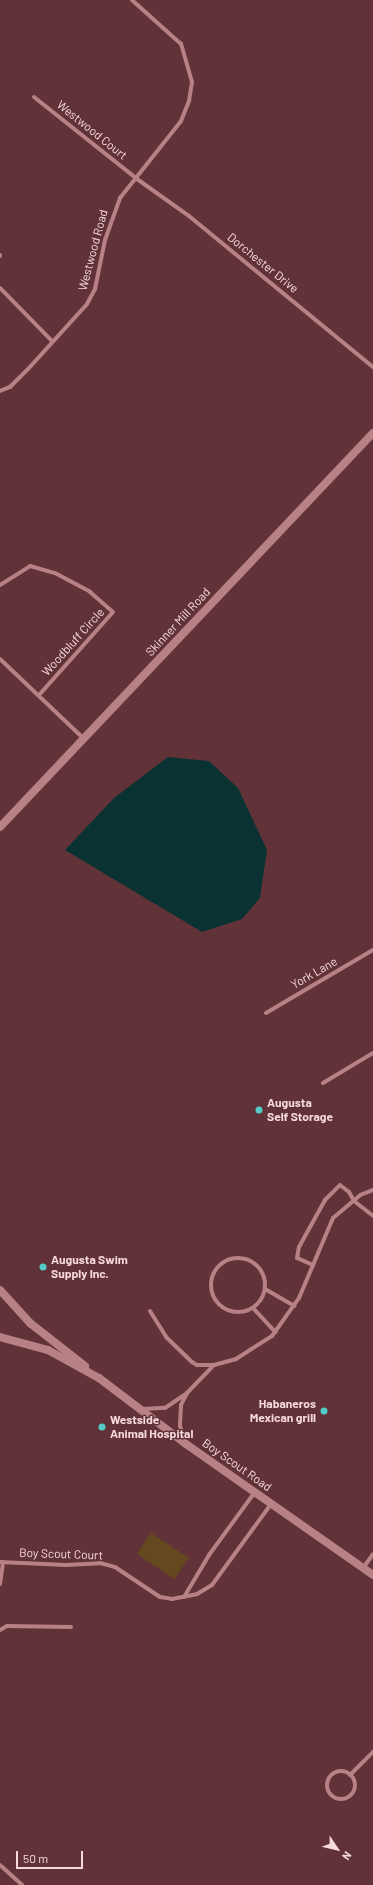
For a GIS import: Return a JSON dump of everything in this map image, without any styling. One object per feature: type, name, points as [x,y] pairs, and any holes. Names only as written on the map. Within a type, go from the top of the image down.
[{"type":"street","name":"Westwood Road","points":[[0,391],[10,387],[87,304],[95,289],[112,215],[120,198],[137,179],[181,121],[189,101],[192,82],[181,44],[132,0]]},
{"type":"street","name":"Westwood Court","points":[[34,97],[137,179]]},
{"type":"street","name":"Dorchester Drive","points":[[137,179],[190,216],[373,367]]},
{"type":"street","points":[[0,288],[52,341]]},
{"type":"street","name":"Skinner Mill Road","points":[[0,827],[373,433]]},
{"type":"street","name":"Woodbluff Circle","points":[[0,585],[30,566],[55,573],[90,592],[113,612],[40,694]]},
{"type":"street","points":[[0,659],[40,694],[84,738]]},
{"type":"street","name":"York Lane","points":[[266,1013],[373,950]]},
{"type":"street","points":[[323,1084],[373,1053]]},
{"type":"street","points":[[313,1265],[297,1258],[299,1247],[325,1200],[340,1184],[350,1192],[354,1201],[373,1216]]},
{"type":"street","points":[[150,1311],[178,1350],[197,1365],[214,1365],[236,1359],[275,1332],[294,1306],[333,1218],[354,1201],[373,1190]]},
{"type":"street","points":[[236,1258],[252,1261],[262,1273],[265,1289],[260,1302],[253,1308],[237,1312],[227,1310],[218,1304],[212,1294],[211,1283],[217,1268],[225,1261],[236,1258]]},
{"type":"street","points":[[265,1289],[294,1306]]},
{"type":"street","points":[[0,1290],[30,1323],[99,1378]]},
{"type":"street","points":[[253,1308],[275,1332]]},
{"type":"street","name":"Boy Scout Road","points":[[0,1338],[48,1350],[99,1378],[186,1444],[373,1575]]},
{"type":"street","points":[[139,1408],[151,1411],[165,1408],[187,1393],[214,1365]]},
{"type":"street","points":[[186,1444],[180,1426],[182,1405],[187,1393]]},
{"type":"street","points":[[184,1597],[210,1554],[254,1492]]},
{"type":"street","name":"Boy Scout Court","points":[[2,1562],[66,1565],[100,1563],[115,1567],[160,1597],[172,1599],[184,1597],[197,1594],[212,1585],[271,1504]]},
{"type":"street","points":[[363,1568],[373,1554]]},
{"type":"street","points":[[0,1584],[2,1562]]},
{"type":"street","points":[[0,1630],[6,1626],[71,1627]]},
{"type":"street","points":[[350,1774],[373,1752]]},
{"type":"street","points":[[340,1771],[350,1774],[355,1782],[350,1796],[342,1798],[331,1794],[327,1786],[330,1776],[340,1771]]},
{"type":"street","points":[[0,1865],[22,1885]]},
{"type":"shaded area","points":[[151,1533],[189,1558],[174,1579],[137,1554]]},
{"type":"water","points":[[168,757],[209,761],[238,788],[267,850],[260,898],[242,919],[202,932],[65,850],[114,798]]},
{"type":"place","name":"Augusta Self Storage","points":[[259,1110]]},
{"type":"place","name":"Augusta Swim Supply Inc.","points":[[43,1267]]},
{"type":"place","name":"Habaneros Mexican grill","points":[[324,1411]]},
{"type":"place","name":"Westside Animal Hospital","points":[[102,1427]]}]
